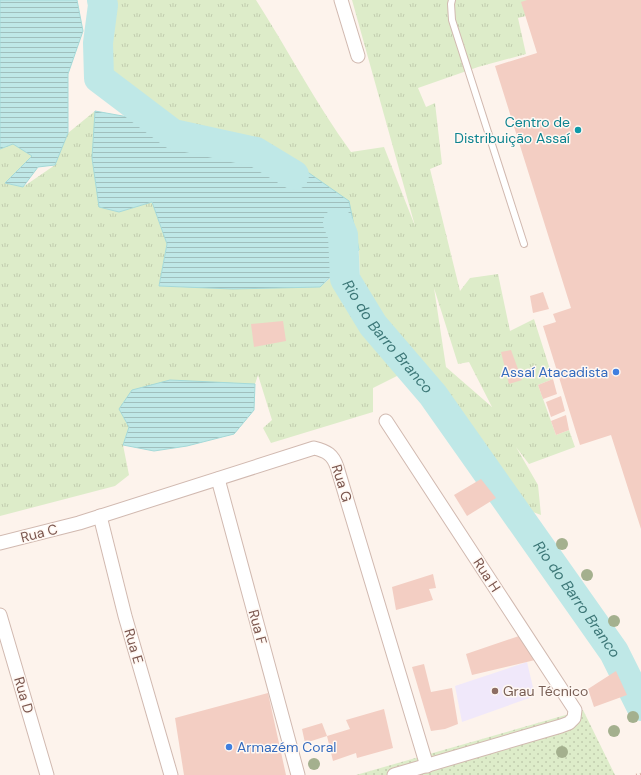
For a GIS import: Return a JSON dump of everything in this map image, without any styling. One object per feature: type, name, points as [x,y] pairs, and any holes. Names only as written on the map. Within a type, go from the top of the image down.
[{"type":"street","points":[[341,0],[358,56]]},
{"type":"street","name":"Rua H","points":[[386,421],[571,703],[574,710],[574,718],[569,723],[427,766]]},
{"type":"street","name":"Rua G","points":[[79,523],[314,448],[326,451],[334,458],[427,766]]},
{"type":"street","name":"Rua F","points":[[218,479],[298,775]]},
{"type":"street","name":"Rua E","points":[[100,516],[125,616],[171,775]]},
{"type":"street","name":"Rua C","points":[[0,543],[79,523]]},
{"type":"street","name":"Rua D","points":[[0,614],[47,775]]},
{"type":"street","points":[[394,775],[427,766]]},
{"type":"lane","points":[[452,0],[452,20],[524,244]]},
{"type":"path","points":[[636,775],[641,774]]},
{"type":"shaded area","name":"Grau Técnico","points":[[527,662],[535,696],[462,722],[455,686]]},
{"type":"green space","points":[[114,0],[256,0],[326,115],[351,152],[384,147],[415,226],[352,0],[527,0],[530,15],[518,18],[526,54],[478,67],[418,88],[426,107],[435,103],[442,164],[430,169],[460,291],[470,278],[498,274],[510,331],[534,319],[553,379],[538,385],[556,435],[569,430],[575,447],[529,464],[516,447],[538,485],[541,515],[522,508],[360,283],[359,250],[309,173],[165,123],[110,86]],"holes":[[[434,288],[458,364],[469,362],[492,407],[446,367]]]},
{"type":"green space","points":[[95,111],[99,207],[119,212],[152,202],[167,244],[159,286],[233,289],[320,287],[344,267],[345,279],[403,373],[373,388],[373,412],[271,443],[263,428],[272,420],[258,375],[255,384],[230,384],[119,409],[129,427],[123,445],[129,475],[115,486],[0,516],[0,149],[13,144],[32,156],[5,183],[23,187],[55,165],[68,133]]},
{"type":"green space","points":[[583,710],[615,775],[356,775]]},
{"type":"water","points":[[0,0],[77,0],[83,31],[68,74],[68,133],[55,165],[38,167],[23,187],[5,183],[32,156],[13,144],[0,149]]},
{"type":"water","points":[[95,111],[189,128],[309,173],[349,201],[359,250],[320,287],[233,289],[159,286],[167,244],[152,202],[119,212],[99,207],[92,158]]},
{"type":"water","points":[[170,380],[255,384],[254,410],[234,434],[187,446],[154,451],[123,445],[129,427],[119,409],[132,390]]},
{"type":"building","points":[[527,0],[641,0],[641,529],[611,435],[580,445],[543,326],[556,322],[553,314],[571,308],[495,66],[537,53],[521,2]]},
{"type":"building","points":[[543,292],[549,309],[533,313],[530,296]]},
{"type":"building","points":[[283,321],[286,341],[254,347],[251,324]]},
{"type":"building","points":[[511,350],[522,380],[509,384],[501,352]]},
{"type":"building","points":[[553,379],[557,394],[543,399],[538,385]]},
{"type":"building","points":[[561,396],[565,411],[551,417],[546,402]]},
{"type":"building","points":[[566,415],[569,430],[556,435],[551,421]]},
{"type":"building","points":[[481,479],[496,498],[467,516],[454,495]]},
{"type":"building","points":[[433,574],[436,588],[429,589],[433,600],[396,610],[392,587]]},
{"type":"building","points":[[519,636],[535,660],[472,675],[466,654]]},
{"type":"building","points":[[424,664],[431,692],[452,688],[458,724],[445,729],[431,731],[412,667]]},
{"type":"building","points":[[616,671],[627,695],[594,707],[588,689]]},
{"type":"building","name":"Armazém Coral","points":[[268,693],[286,775],[184,775],[175,718]]},
{"type":"building","points":[[384,709],[393,748],[357,758],[356,753],[333,761],[327,736],[350,729],[346,720]]},
{"type":"building","points":[[322,723],[327,736],[305,743],[302,729]]},
{"type":"waterway","name":"Rio do Barro Branco","points":[[102,0],[103,5],[98,43],[99,78],[173,134],[256,152],[294,175]]},
{"type":"waterway","name":"Rio do Barro Branco","points":[[338,223],[343,235],[345,279],[373,325],[433,395],[614,652],[641,706]]},
{"type":"place","name":"Centro de Distribuição Assaí","points":[[578,130]]},
{"type":"place","name":"Assaí Atacadista","points":[[616,372]]},
{"type":"place","name":"Grau Técnico","points":[[495,691]]},
{"type":"place","name":"Armazém Coral","points":[[229,747]]}]
